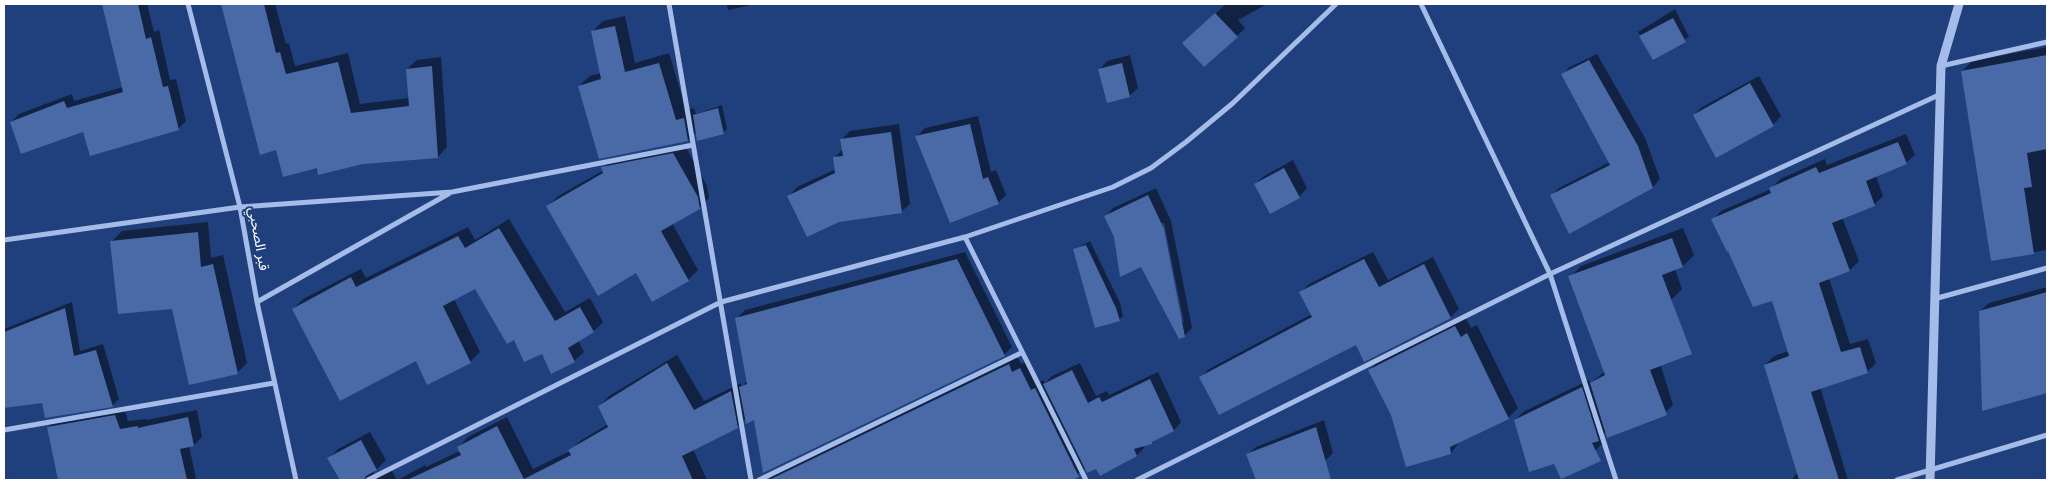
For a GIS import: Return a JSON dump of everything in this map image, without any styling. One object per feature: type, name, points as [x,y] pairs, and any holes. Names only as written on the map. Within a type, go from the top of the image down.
[{"type":"street","name":"قبر الصحبي","points":[[188,4],[240,207],[257,302],[296,480]]},
{"type":"street","points":[[669,4],[751,480]]},
{"type":"street","points":[[368,480],[721,302],[965,237],[1113,187],[1150,168],[1233,103],[1336,4]]},
{"type":"street","points":[[1421,4],[1550,274],[1616,480]]},
{"type":"street","points":[[1926,480],[1929,476],[1933,299],[1941,94],[1940,66],[1959,4]]},
{"type":"street","points":[[1940,66],[2047,42]]},
{"type":"street","points":[[1137,480],[1550,274],[1941,94]]},
{"type":"street","points":[[4,240],[240,207],[452,192],[693,145]]},
{"type":"street","points":[[257,302],[452,192]]},
{"type":"street","points":[[965,237],[1021,353],[1086,480]]},
{"type":"street","points":[[1933,299],[2047,268]]},
{"type":"street","points":[[759,480],[1021,353]]},
{"type":"street","points":[[4,430],[274,383]]},
{"type":"street","points":[[1897,480],[1929,476],[2047,434]]},
{"type":"building","points":[[102,4],[138,4],[146,39],[151,37],[163,87],[168,86],[179,130],[90,156],[83,132],[21,154],[10,122],[64,101],[67,108],[123,92]]},
{"type":"building","points":[[221,4],[264,4],[276,53],[280,52],[286,74],[338,62],[351,113],[409,106],[406,69],[432,66],[438,158],[363,164],[318,175],[317,168],[283,177],[276,150],[260,155]]},
{"type":"building","points":[[1215,13],[1238,37],[1204,67],[1182,43]]},
{"type":"building","points":[[1673,18],[1686,42],[1653,60],[1639,36]]},
{"type":"building","points":[[615,26],[625,72],[659,63],[676,120],[684,118],[688,141],[599,159],[578,86],[601,79],[591,31]]},
{"type":"building","points":[[2047,55],[2047,149],[2027,153],[2032,187],[2024,188],[2034,254],[1991,261],[1961,71]]},
{"type":"building","points":[[1589,60],[1638,146],[1653,188],[1569,234],[1550,195],[1610,165],[1561,74]]},
{"type":"building","points":[[1122,63],[1130,97],[1107,103],[1098,69]]},
{"type":"building","points":[[1750,83],[1774,126],[1716,158],[1693,115]]},
{"type":"building","points":[[718,108],[724,134],[697,141],[693,115]]},
{"type":"building","points":[[970,124],[983,179],[988,177],[999,204],[950,223],[915,136]]},
{"type":"building","points":[[891,132],[902,213],[839,222],[807,237],[787,196],[835,173],[833,157],[843,156],[840,139]]},
{"type":"building","points":[[1898,142],[1907,164],[1866,181],[1875,206],[1832,223],[1850,271],[1819,283],[1841,352],[1860,347],[1868,373],[1811,392],[1839,480],[1799,480],[1764,365],[1789,356],[1772,301],[1753,307],[1728,251],[1711,219],[1771,193],[1769,188],[1816,167],[1819,173]]},
{"type":"building","points":[[673,153],[698,197],[700,209],[661,231],[689,281],[652,302],[636,273],[598,296],[546,206],[603,173],[601,167]]},
{"type":"building","points":[[1284,168],[1300,198],[1270,214],[1254,184]]},
{"type":"building","points":[[1148,195],[1164,229],[1185,337],[1179,339],[1141,267],[1120,277],[1114,237],[1104,216]]},
{"type":"building","points":[[499,228],[555,321],[580,307],[594,332],[568,348],[575,362],[551,374],[542,354],[524,362],[514,340],[507,344],[475,289],[443,306],[471,363],[427,385],[416,361],[340,401],[292,309],[351,277],[356,287],[458,236],[465,248]]},
{"type":"building","points":[[198,232],[201,267],[213,264],[238,374],[189,385],[172,309],[118,314],[110,241]]},
{"type":"building","points":[[1672,238],[1683,267],[1662,275],[1692,354],[1650,370],[1667,415],[1607,438],[1590,383],[1605,375],[1568,276]]},
{"type":"building","points":[[1086,245],[1116,308],[1120,321],[1095,328],[1073,249]]},
{"type":"building","points":[[957,259],[1005,356],[763,473],[754,420],[746,424],[739,387],[747,384],[735,318]]},
{"type":"building","points":[[1364,259],[1379,287],[1424,264],[1451,318],[1364,362],[1356,345],[1219,415],[1199,377],[1312,317],[1299,292]]},
{"type":"building","points":[[2047,292],[2047,393],[1982,411],[1979,311]]},
{"type":"building","points":[[65,308],[74,356],[96,350],[113,407],[45,418],[42,403],[4,408],[4,332]]},
{"type":"building","points":[[1455,326],[1461,337],[1467,333],[1509,419],[1450,447],[1451,454],[1406,467],[1391,415],[1368,370]]},
{"type":"building","points":[[667,363],[694,410],[731,391],[738,428],[682,456],[693,480],[407,480],[461,455],[457,447],[497,426],[524,479],[571,455],[568,450],[608,427],[598,406]]},
{"type":"building","points":[[1009,364],[1012,372],[1020,368],[1031,390],[1035,388],[1079,477],[1072,480],[769,480]]},
{"type":"building","points":[[1072,370],[1088,403],[1099,397],[1102,402],[1150,379],[1174,431],[1152,442],[1152,444],[1134,449],[1137,456],[1100,476],[1096,469],[1087,473],[1043,384]]},
{"type":"building","points":[[1582,387],[1599,441],[1592,443],[1601,461],[1561,479],[1554,464],[1529,472],[1514,420]]},
{"type":"building","points":[[115,415],[120,429],[138,426],[138,428],[188,417],[194,446],[180,449],[187,480],[58,480],[47,427]]},
{"type":"building","points":[[1316,427],[1331,480],[1256,480],[1246,454]]},
{"type":"building","points":[[361,440],[377,470],[366,476],[364,480],[340,480],[327,458]]}]
